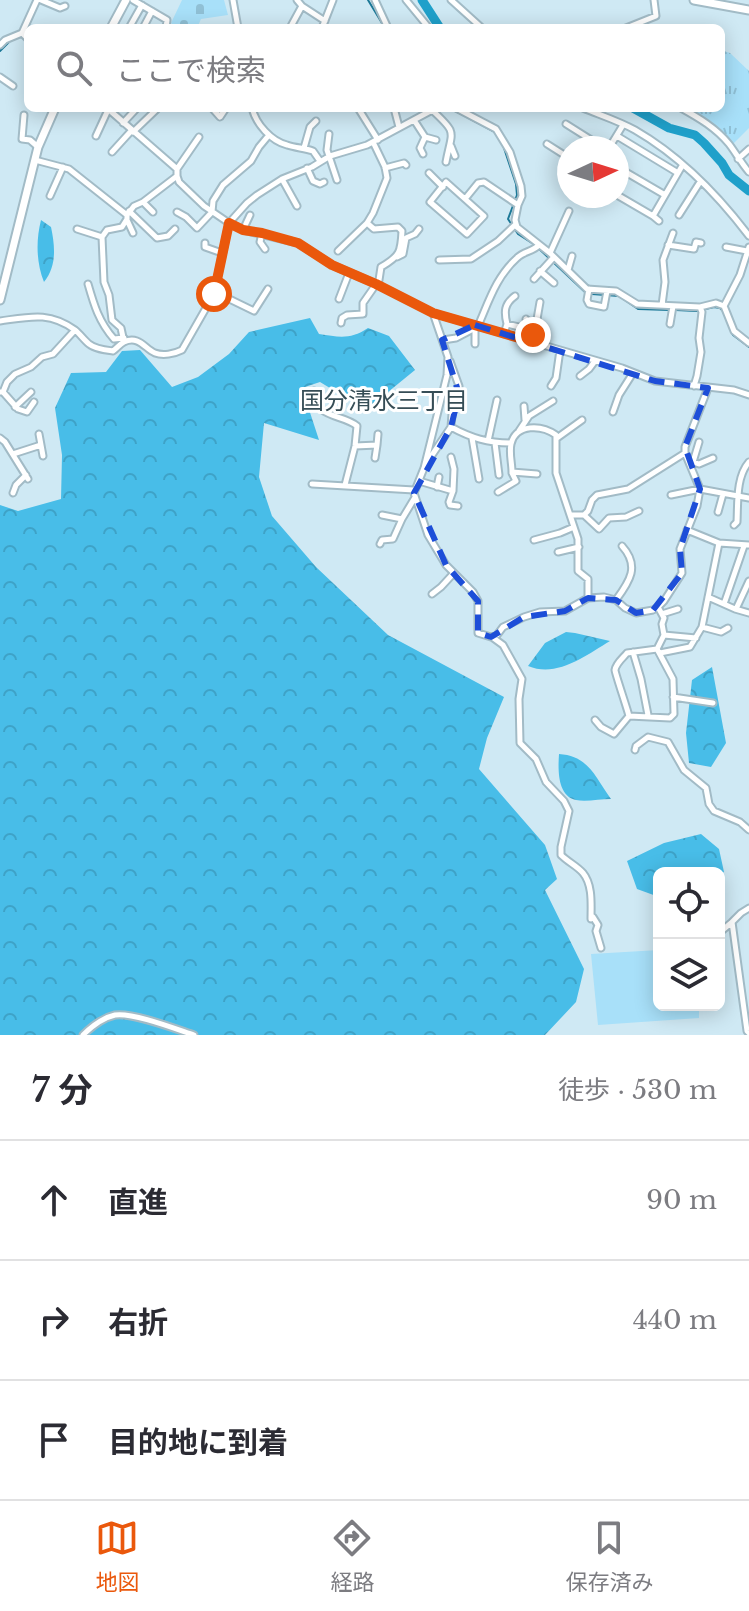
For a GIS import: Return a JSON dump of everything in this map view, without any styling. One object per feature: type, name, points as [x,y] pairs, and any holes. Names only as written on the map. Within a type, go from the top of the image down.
[{"type":"main road","points":[[115,24],[126,0]]},
{"type":"main road","points":[[694,0],[744,6]]},
{"type":"main road","points":[[0,300],[38,147],[53,112]]},
{"type":"street","points":[[133,0],[167,20],[165,24]]},
{"type":"street","points":[[233,0],[238,24]]},
{"type":"street","points":[[297,0],[322,24]]},
{"type":"street","points":[[323,24],[333,0]]},
{"type":"street","points":[[375,0],[386,24]]},
{"type":"street","points":[[406,0],[426,24]]},
{"type":"street","points":[[451,0],[478,24]]},
{"type":"street","points":[[636,24],[656,16],[654,0]]},
{"type":"street","points":[[31,24],[41,1],[60,8],[65,6]]},
{"type":"street","points":[[131,24],[142,5]]},
{"type":"street","points":[[292,24],[302,6]]},
{"type":"street","points":[[145,24],[152,11]]},
{"type":"street","points":[[0,45],[12,36],[24,36]]},
{"type":"street","points":[[0,77],[13,86]]},
{"type":"street","points":[[96,136],[106,112]]},
{"type":"street","points":[[110,112],[177,173],[179,182],[212,212],[243,230],[298,243],[332,265],[433,313],[655,381],[734,390],[749,395]]},
{"type":"street","points":[[123,123],[133,112]]},
{"type":"street","points":[[138,112],[145,120]]},
{"type":"street","points":[[112,152],[154,112]]},
{"type":"street","points":[[252,112],[269,135],[285,145],[313,151],[320,161]]},
{"type":"street","points":[[338,251],[367,223],[387,178],[376,141],[360,112]]},
{"type":"street","points":[[395,112],[399,127]]},
{"type":"street","points":[[88,284],[95,311],[114,339],[144,343],[154,353],[174,354],[182,350],[215,292],[229,223],[257,195],[282,179],[330,156],[376,141],[429,112]]},
{"type":"street","points":[[437,112],[452,133],[446,162]]},
{"type":"street","points":[[439,260],[471,259],[498,241],[514,226],[516,203],[522,196],[510,152],[496,129],[464,112]]},
{"type":"street","points":[[592,112],[635,130],[682,166],[717,197],[749,236]]},
{"type":"street","points":[[688,112],[706,122],[730,145],[749,172]]},
{"type":"street","points":[[24,115],[22,139],[30,140],[38,147]]},
{"type":"street","points":[[414,120],[425,137],[436,140]]},
{"type":"street","points":[[304,148],[310,127],[316,121]]},
{"type":"street","points":[[566,124],[586,136]]},
{"type":"street","points":[[617,136],[623,125]]},
{"type":"street","points":[[329,134],[327,150],[337,180]]},
{"type":"street","points":[[177,212],[197,228],[212,212],[213,201],[223,185],[251,161],[269,135]]},
{"type":"street","points":[[124,340],[121,328],[112,320],[104,282],[102,237],[107,230],[122,227],[134,206],[177,173],[199,137]]},
{"type":"street","points":[[423,154],[420,148],[425,137]]},
{"type":"street","points":[[629,143],[678,173]]},
{"type":"street","points":[[547,144],[557,150]]},
{"type":"street","points":[[450,145],[455,156]]},
{"type":"street","points":[[738,159],[749,149]]},
{"type":"street","points":[[35,160],[73,172],[157,238],[168,236],[175,229]]},
{"type":"street","points":[[385,168],[401,163],[406,165]]},
{"type":"street","points":[[653,216],[682,166]]},
{"type":"street","points":[[50,196],[63,167]]},
{"type":"street","points":[[307,168],[313,181],[324,182]]},
{"type":"street","points":[[429,173],[443,187]]},
{"type":"street","points":[[629,174],[665,195]]},
{"type":"street","points":[[282,179],[297,206]]},
{"type":"street","points":[[446,182],[465,199],[484,216],[467,234],[430,202],[446,182]]},
{"type":"street","points":[[465,199],[478,183],[484,182],[516,203]]},
{"type":"street","points":[[679,215],[700,182]]},
{"type":"street","points":[[143,202],[153,212]]},
{"type":"street","points":[[629,202],[659,221]]},
{"type":"street","points":[[534,279],[551,257],[569,211]]},
{"type":"street","points":[[128,215],[133,233]]},
{"type":"street","points":[[243,230],[250,215]]},
{"type":"street","points":[[367,223],[374,229],[394,227],[402,231],[401,248],[396,258]]},
{"type":"street","points":[[514,226],[568,270],[589,292],[616,291],[637,304],[662,305],[673,309],[701,309],[716,303],[724,306],[734,331],[749,343]]},
{"type":"street","points":[[77,229],[102,237]]},
{"type":"street","points":[[341,323],[347,315],[363,314],[363,303],[376,284],[381,267],[403,254],[406,238],[419,229]]},
{"type":"street","points":[[262,233],[260,242],[265,249]]},
{"type":"street","points":[[662,305],[665,282],[663,260],[673,233]]},
{"type":"street","points":[[668,245],[694,252],[696,242],[701,243]]},
{"type":"street","points":[[205,243],[208,249],[222,253]]},
{"type":"street","points":[[475,344],[476,327],[505,268],[522,252],[538,246]]},
{"type":"street","points":[[724,306],[740,275],[748,249],[726,247]]},
{"type":"street","points":[[568,270],[572,256]]},
{"type":"street","points":[[540,271],[554,283]]},
{"type":"street","points":[[339,299],[349,273]]},
{"type":"street","points":[[215,292],[254,311],[268,289]]},
{"type":"street","points":[[589,292],[589,304],[604,307],[607,293]]},
{"type":"street","points":[[504,334],[506,305],[515,296]]},
{"type":"street","points":[[533,342],[540,302]]},
{"type":"street","points":[[670,324],[673,309]]},
{"type":"street","points":[[694,386],[701,352],[701,309]]},
{"type":"street","points":[[424,468],[451,427],[459,394],[459,386],[433,313]]},
{"type":"street","points":[[0,321],[48,316],[75,330],[90,345],[113,351],[124,340]]},
{"type":"street","points":[[526,319],[535,327]]},
{"type":"street","points":[[507,324],[519,327]]},
{"type":"street","points":[[442,340],[456,338],[476,327]]},
{"type":"street","points":[[34,402],[27,412],[15,407],[2,392],[15,374],[31,367],[42,357],[53,354],[75,330]]},
{"type":"street","points":[[551,386],[558,380],[560,350]]},
{"type":"street","points":[[448,357],[446,383],[424,468],[414,490],[415,499],[428,535],[446,565],[478,601],[478,633],[503,645],[522,679],[520,743],[536,759],[546,782],[569,811],[561,855],[584,874],[588,883],[591,919],[593,917],[598,925],[596,931],[601,948]]},
{"type":"street","points":[[580,376],[595,361]]},
{"type":"street","points":[[613,412],[619,395],[633,373]]},
{"type":"street","points":[[491,637],[524,617],[540,612],[565,611],[588,598],[616,600],[636,613],[653,610],[664,601],[682,573],[680,549],[697,506],[700,489],[692,463],[685,453],[708,388]]},
{"type":"street","points":[[314,391],[318,406],[328,415],[354,422],[357,426],[345,485]]},
{"type":"street","points":[[15,407],[31,392]]},
{"type":"street","points":[[497,400],[492,442],[499,475]]},
{"type":"street","points":[[501,488],[517,484],[512,472],[512,443],[525,421],[553,401]]},
{"type":"street","points":[[524,406],[525,421]]},
{"type":"street","points":[[557,438],[582,420]]},
{"type":"street","points":[[451,427],[472,438],[512,443]]},
{"type":"street","points":[[519,432],[537,428],[550,430],[556,435],[556,473],[579,547],[578,571],[588,579],[588,598]]},
{"type":"street","points":[[39,434],[43,456]]},
{"type":"street","points":[[375,458],[378,434]]},
{"type":"street","points":[[0,438],[27,477],[16,485],[13,493]]},
{"type":"street","points":[[472,438],[479,479]]},
{"type":"street","points":[[692,463],[699,442]]},
{"type":"street","points":[[13,454],[41,445]]},
{"type":"street","points":[[355,446],[377,445]]},
{"type":"street","points":[[584,515],[597,495],[628,489],[685,453]]},
{"type":"street","points":[[451,457],[454,469],[449,502],[458,506]]},
{"type":"street","points":[[692,463],[699,464],[713,458]]},
{"type":"street","points":[[734,525],[737,522],[740,478],[749,462]]},
{"type":"street","points":[[512,472],[537,474]]},
{"type":"street","points":[[437,487],[439,477]]},
{"type":"street","points":[[419,481],[453,491]]},
{"type":"street","points":[[312,484],[414,490]]},
{"type":"street","points":[[671,495],[700,489],[749,498]]},
{"type":"street","points":[[718,512],[723,494]]},
{"type":"street","points":[[380,544],[382,540],[393,539],[415,499]]},
{"type":"street","points":[[570,515],[584,515],[599,529],[609,518],[626,517],[639,511]]},
{"type":"street","points":[[382,515],[402,519]]},
{"type":"street","points":[[534,540],[574,527]]},
{"type":"street","points":[[687,530],[719,543],[747,546],[724,604]]},
{"type":"street","points":[[629,716],[616,677],[617,665],[627,653],[690,647],[702,627],[719,543]]},
{"type":"street","points":[[616,600],[631,580],[631,563],[622,546]]},
{"type":"street","points":[[558,552],[579,547]]},
{"type":"street","points":[[432,594],[453,574]]},
{"type":"street","points":[[735,609],[749,581]]},
{"type":"street","points":[[708,597],[749,613]]},
{"type":"street","points":[[595,720],[614,734],[629,716],[670,718],[674,714],[673,679],[659,651],[664,635],[664,618],[658,607]]},
{"type":"street","points":[[662,614],[678,609]]},
{"type":"street","points":[[702,627],[721,632],[728,628]]},
{"type":"street","points":[[664,635],[697,638]]},
{"type":"street","points":[[633,652],[648,715]]},
{"type":"street","points":[[673,697],[713,703]]},
{"type":"street","points":[[635,750],[648,737],[668,742],[684,770],[706,788],[709,804],[714,811],[740,822],[749,830]]},
{"type":"street","points":[[725,928],[749,908]]},
{"type":"street","points":[[732,922],[749,1033]]},
{"type":"street","points":[[738,965],[749,963]]},
{"type":"street","points":[[83,1035],[104,1019],[117,1015],[142,1019],[194,1035]]},
{"type":"highlighted area","points":[[475,325],[655,381],[708,388],[685,447],[700,489],[680,549],[682,573],[653,610],[636,613],[616,600],[588,598],[565,611],[524,617],[491,637],[478,633],[478,601],[446,565],[414,493],[451,427],[459,394],[442,340]]},
{"type":"green space","points":[[182,0],[224,0],[228,15],[201,19],[199,24],[171,23]]},
{"type":"green space","points":[[725,51],[749,71],[749,128],[733,144],[707,119],[694,112],[725,112]]},
{"type":"green space","points":[[41,220],[51,227],[54,249],[53,263],[44,282],[38,251]]},
{"type":"green space","points":[[310,318],[319,334],[350,336],[368,328],[389,336],[415,370],[366,410],[320,382],[302,388],[319,440],[264,423],[259,477],[272,516],[316,567],[388,635],[504,697],[487,738],[479,769],[545,845],[557,879],[545,890],[584,969],[576,1002],[545,1035],[0,1035],[0,505],[18,511],[61,499],[62,455],[55,408],[71,373],[106,372],[122,351],[140,350],[172,387],[198,377],[229,354],[249,332]]},
{"type":"green space","points":[[566,632],[610,641],[570,664],[550,669],[528,666],[545,643]]},
{"type":"green space","points":[[712,667],[726,743],[711,767],[689,763],[686,733],[692,680]]},
{"type":"green space","points":[[559,754],[584,763],[611,799],[576,800],[565,793],[560,781]]},
{"type":"green space","points":[[701,834],[719,849],[723,867],[653,867],[653,895],[637,889],[627,861],[664,843]]},
{"type":"green space","points":[[653,950],[653,1011],[699,1011],[699,1018],[598,1025],[591,954]]},
{"type":"waterway","points":[[368,0],[383,24]]},
{"type":"waterway","points":[[422,0],[437,24]]},
{"type":"waterway","points":[[32,17],[39,1]]},
{"type":"waterway","points":[[0,51],[10,41]]},
{"type":"waterway","points":[[458,112],[498,136]]},
{"type":"waterway","points":[[640,112],[669,128],[695,135],[722,163],[729,175],[749,191]]},
{"type":"waterway","points":[[503,145],[517,195],[508,219],[518,234],[535,245],[585,292],[619,296],[638,309],[670,310]]},
{"type":"waterway","points":[[676,310],[720,308],[733,335],[749,347]]},
{"type":"district","name":"国分清水三丁目","points":[[384,400]]},
{"type":"route","points":[[214,294],[229,223],[243,230],[298,243],[332,265],[433,313],[533,342],[533,335]]}]
